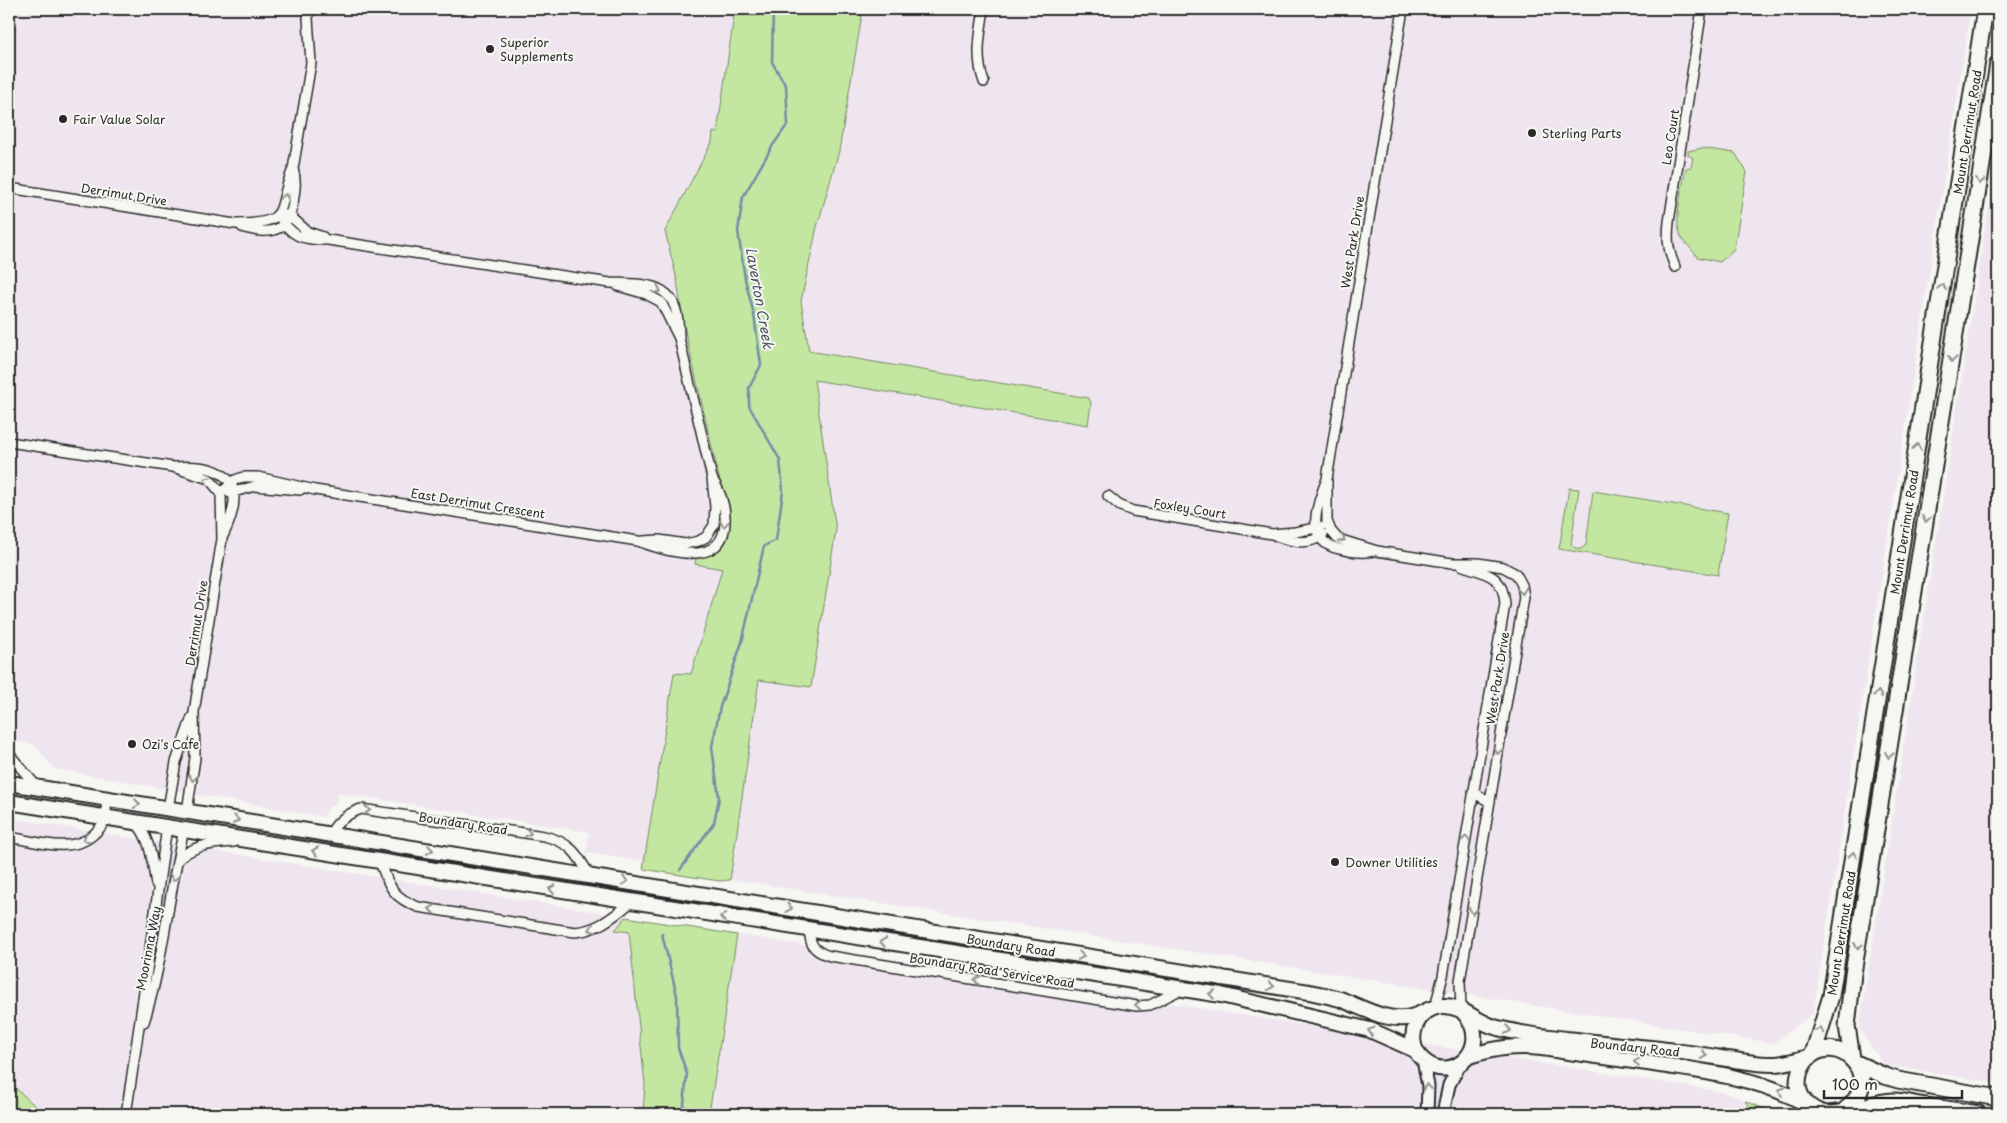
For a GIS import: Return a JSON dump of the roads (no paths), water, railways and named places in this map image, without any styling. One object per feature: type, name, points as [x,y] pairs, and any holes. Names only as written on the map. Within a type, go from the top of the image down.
[{"type":"main road","name":"Mount Derrimut Road","points":[[1812,1055],[1831,996],[1985,9]]},
{"type":"main road","name":"Mount Derrimut Road","points":[[1854,1060],[1847,1026],[1853,974],[1998,64]]},
{"type":"main road","name":"Boundary Road","points":[[9,783],[1309,992],[1337,998],[1385,1016],[1411,1017],[1432,1008]]},
{"type":"main road","name":"Boundary Road","points":[[9,802],[1221,995],[1370,1030],[1419,1055]]},
{"type":"main road","points":[[167,827],[168,809]]},
{"type":"main road","points":[[184,830],[187,812]]},
{"type":"main road","points":[[330,835],[337,847],[348,857]]},
{"type":"main road","points":[[810,931],[813,912]]},
{"type":"main road","points":[[1448,1006],[1462,1011],[1470,1019],[1474,1028],[1476,1038],[1474,1047],[1465,1060],[1451,1067],[1441,1068],[1432,1066],[1419,1055],[1413,1041],[1416,1022],[1422,1014],[1432,1008],[1448,1006]]},
{"type":"main road","name":"Boundary Road","points":[[1462,1011],[1498,1028],[1533,1035],[1683,1052],[1758,1064],[1778,1064],[1812,1055]]},
{"type":"main road","name":"Boundary Road","points":[[1465,1060],[1498,1047],[1515,1046],[1709,1072],[1753,1082],[1786,1093],[1806,1104]]},
{"type":"main road","points":[[1979,1114],[1942,1111],[1896,1101],[1881,1101],[1835,1114],[1825,1114],[1815,1111],[1806,1104],[1800,1095],[1798,1074],[1803,1064],[1812,1055],[1823,1050],[1833,1050],[1843,1052],[1885,1076],[1898,1080],[1998,1098]]},
{"type":"main road","points":[[1846,1110],[1854,1104],[1860,1094],[1862,1084],[1861,1072],[1854,1060]]},
{"type":"street","points":[[278,214],[284,206],[288,181],[294,169],[311,63],[309,9]]},
{"type":"street","points":[[984,9],[978,52],[980,70],[984,82]]},
{"type":"street","name":"West Park Drive","points":[[1319,538],[1316,527],[1318,510],[1327,480],[1403,9]]},
{"type":"street","name":"Leo Court","points":[[1675,267],[1669,254],[1667,242],[1669,222],[1702,9]]},
{"type":"street","points":[[278,214],[284,224],[293,210],[296,181],[294,169]]},
{"type":"street","name":"Derrimut Drive","points":[[9,188],[235,224],[266,232],[274,231],[284,224]]},
{"type":"street","points":[[278,214],[290,216]]},
{"type":"street","name":"Derrimut Drive","points":[[235,224],[263,223],[271,220],[278,214]]},
{"type":"street","name":"East Derrimut Crescent","points":[[290,216],[308,232],[328,240]]},
{"type":"street","name":"East Derrimut Crescent","points":[[284,224],[295,235],[302,238],[328,240],[610,284],[642,285],[664,292],[675,303],[679,321],[679,338],[712,478],[715,520],[711,531],[706,537],[692,544],[659,540],[638,541]]},
{"type":"street","points":[[9,442],[173,467],[211,468],[226,476],[231,482],[221,493],[209,479],[173,467]]},
{"type":"street","name":"East Derrimut Crescent","points":[[231,482],[243,477],[258,477],[315,490],[638,541],[662,550],[684,553],[703,552],[717,545],[724,532],[725,516],[719,492],[712,478]]},
{"type":"street","name":"West Park Drive","points":[[1327,480],[1327,514],[1330,528]]},
{"type":"street","name":"Derrimut Drive","points":[[222,539],[230,522],[234,493],[231,482]]},
{"type":"street","name":"East Derrimut Crescent","points":[[221,493],[234,493],[255,486],[315,490]]},
{"type":"street","name":"Derrimut Drive","points":[[187,812],[195,758],[194,712],[222,539],[221,493]]},
{"type":"street","name":"Foxley Court","points":[[1108,496],[1120,506],[1133,511],[1272,534],[1284,539],[1298,541],[1319,538]]},
{"type":"street","name":"Foxley Court","points":[[1272,534],[1303,531],[1316,527],[1330,528]]},
{"type":"street","points":[[1377,550],[1368,552],[1343,550],[1326,545],[1319,538],[1330,528],[1338,539],[1377,550],[1452,563],[1485,572],[1500,582],[1516,574]]},
{"type":"street","points":[[1452,563],[1494,565],[1503,567],[1516,574]]},
{"type":"street","name":"West Park Drive","points":[[1462,1011],[1460,981],[1524,597],[1522,585],[1516,574]]},
{"type":"street","name":"West Park Drive","points":[[1432,1008],[1443,976],[1505,604],[1500,582]]},
{"type":"street","name":"Derrimut Drive","points":[[168,809],[176,762],[194,712]]},
{"type":"street","points":[[9,754],[38,788]]},
{"type":"street","points":[[1473,792],[1492,788]]},
{"type":"street","points":[[1473,792],[1490,802]]},
{"type":"street","points":[[9,837],[71,845],[80,844],[101,827],[105,818],[106,799]]},
{"type":"street","name":"Boundary Road","points":[[330,835],[338,822],[350,812],[361,809],[544,836],[560,840],[568,845],[590,876]]},
{"type":"street","name":"Moorinna Way","points":[[135,822],[142,829],[146,838],[157,894]]},
{"type":"street","name":"Moorinna Way","points":[[126,1114],[167,827]]},
{"type":"street","name":"Moorinna Way","points":[[138,1039],[156,982],[184,830]]},
{"type":"street","points":[[177,861],[186,851],[199,847],[249,841]]},
{"type":"street","points":[[380,862],[389,886],[405,902],[418,906],[575,932],[587,931],[598,927],[632,902]]},
{"type":"street","name":"Boundary Road Service Road","points":[[810,931],[810,939],[815,950],[830,956],[1137,1006],[1150,1005],[1183,989]]},
{"type":"street","points":[[1419,1055],[1428,1086],[1427,1114]]},
{"type":"street","points":[[1443,1114],[1450,1085],[1465,1060]]},
{"type":"waterway","name":"Laverton Creek","points":[[680,870],[714,823],[719,798],[712,747],[720,707],[742,642],[764,546],[776,540],[783,491],[780,460],[749,406],[749,388],[761,365],[754,315],[745,279],[738,231],[743,197],[773,145],[788,124],[786,86],[772,62],[773,9]]},
{"type":"waterway","name":"Laverton Creek","points":[[662,934],[677,996],[678,1048],[687,1074],[683,1114]]},
{"type":"place","name":"Superior Supplements","points":[[490,49]]},
{"type":"place","name":"Fair Value Solar","points":[[63,119]]},
{"type":"place","name":"Sterling Parts","points":[[1532,133]]},
{"type":"place","name":"Ozi's Cafe","points":[[132,744]]},
{"type":"place","name":"Downer Utilities","points":[[1335,862]]}]
